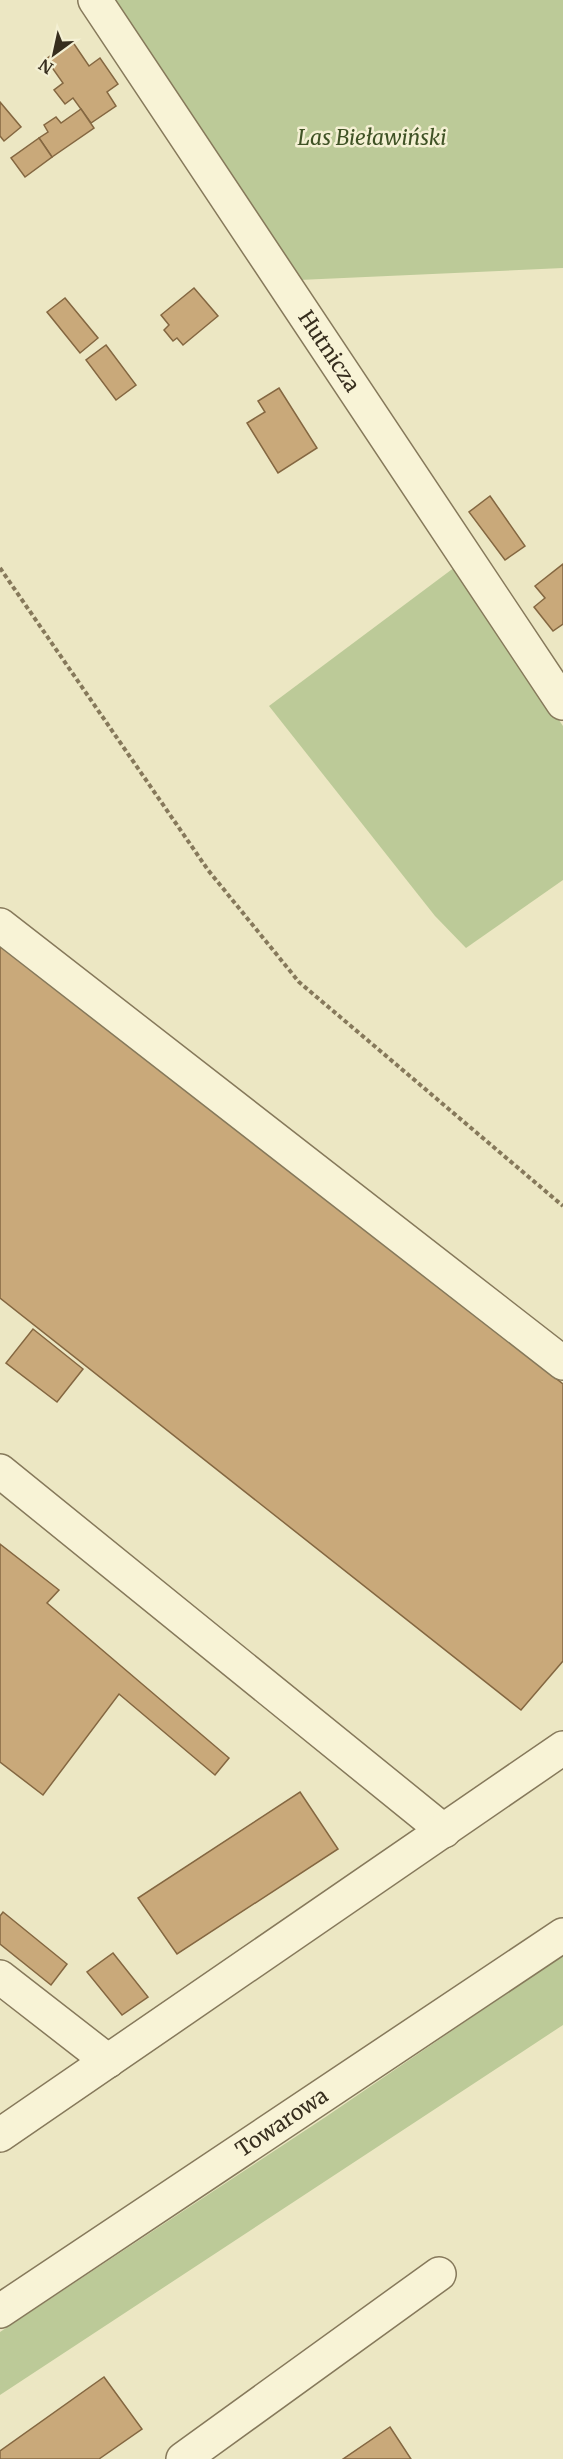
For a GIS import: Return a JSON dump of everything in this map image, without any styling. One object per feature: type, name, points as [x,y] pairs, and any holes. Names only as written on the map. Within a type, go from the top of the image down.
[{"type":"street","name":"Hutnicza","points":[[95,0],[563,703]]},
{"type":"street","points":[[0,925],[563,1363]]},
{"type":"street","points":[[0,1471],[444,1831]]},
{"type":"street","points":[[0,2134],[563,1748]]},
{"type":"street","name":"Towarowa","points":[[0,2312],[563,1935]]},
{"type":"street","points":[[0,1977],[108,2061]]},
{"type":"street","points":[[183,2459],[439,2274]]},
{"type":"path","points":[[0,568],[208,870],[299,982],[563,1206]]},
{"type":"green space","name":"Las Bieławiński","points":[[115,0],[563,0],[563,268],[299,280]]},
{"type":"green space","points":[[455,567],[563,726],[563,880],[466,948],[435,916],[269,706]]},
{"type":"green space","points":[[563,1955],[563,2025],[0,2395],[0,2332],[327,2116]]},
{"type":"building","points":[[72,41],[89,66],[100,58],[118,84],[107,92],[116,106],[91,123],[73,98],[65,104],[54,90],[63,83],[46,59]]},
{"type":"building","points":[[0,102],[21,127],[4,141],[0,136]]},
{"type":"building","points":[[81,109],[94,128],[52,157],[39,138],[48,132],[44,125],[56,117],[61,123]]},
{"type":"building","points":[[39,138],[52,157],[25,177],[11,158]]},
{"type":"building","points":[[194,288],[218,316],[183,345],[177,338],[173,341],[164,330],[169,325],[161,315]]},
{"type":"building","points":[[65,298],[98,338],[80,353],[47,312]]},
{"type":"building","points":[[106,345],[136,385],[116,400],[86,360]]},
{"type":"building","points":[[279,388],[317,448],[278,473],[247,423],[265,412],[258,401]]},
{"type":"building","points":[[490,496],[525,546],[505,560],[469,512]]},
{"type":"building","points":[[563,564],[563,624],[553,631],[534,607],[545,598],[535,586]]},
{"type":"building","points":[[0,944],[563,1384],[563,1661],[521,1710],[0,1298]]},
{"type":"building","points":[[33,1329],[83,1369],[57,1402],[6,1363]]},
{"type":"building","points":[[0,1544],[59,1590],[47,1603],[229,1758],[215,1775],[119,1694],[43,1795],[0,1762]]},
{"type":"building","points":[[300,1792],[338,1849],[177,1954],[138,1898]]},
{"type":"building","points":[[3,1912],[67,1964],[51,1985],[0,1944],[0,1916]]},
{"type":"building","points":[[113,1953],[148,1997],[122,2015],[87,1972]]},
{"type":"building","points":[[104,2377],[142,2429],[99,2459],[0,2459],[0,2451]]},
{"type":"building","points":[[390,2427],[411,2459],[343,2459]]}]
